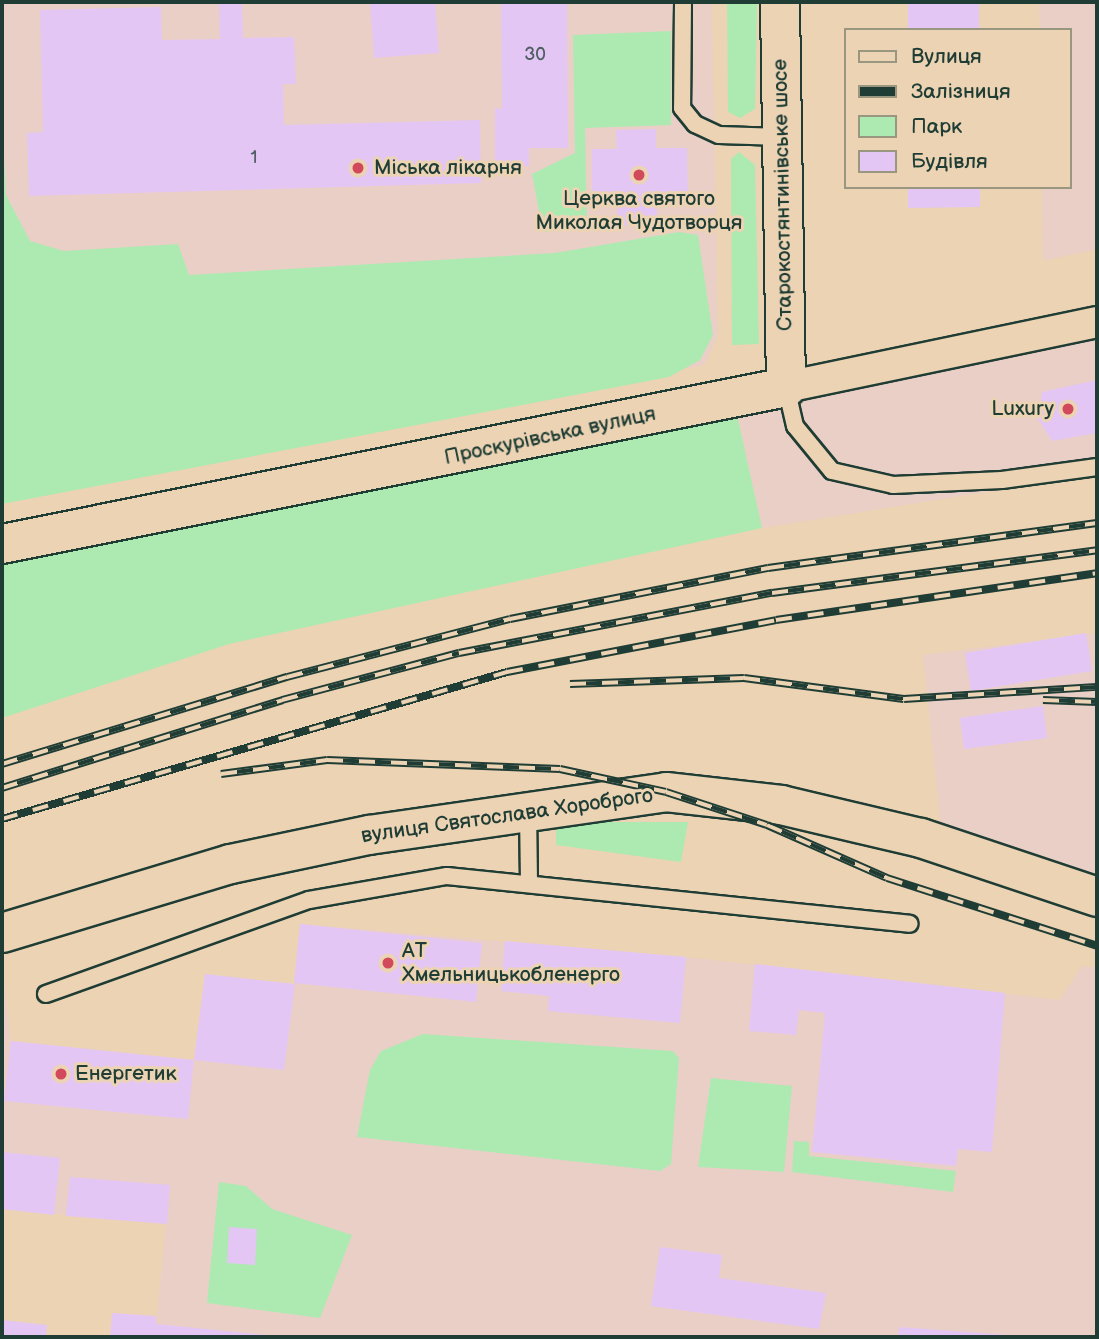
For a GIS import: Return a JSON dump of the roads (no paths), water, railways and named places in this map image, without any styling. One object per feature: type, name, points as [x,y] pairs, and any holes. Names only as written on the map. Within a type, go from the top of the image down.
[{"type":"main road","name":"Старокостянтинівське шосе","points":[[780,2],[786,387]]},
{"type":"main road","name":"Проскурівська вулиця","points":[[2,544],[786,387]]},
{"type":"main road","name":"вулиця Святослава Хороброго","points":[[2,933],[231,864],[528,810],[666,792],[768,804],[920,838],[1097,897]]},
{"type":"street","name":"Проскурівська вулиця","points":[[786,387],[1097,322]]},
{"type":"lane","points":[[683,2],[682,108],[695,124],[719,135],[782,137]]},
{"type":"lane","points":[[786,387],[795,426],[832,471],[893,485],[1002,481],[1097,467]]},
{"type":"lane","points":[[528,810],[529,881]]},
{"type":"lane","points":[[46,994],[309,900],[447,876],[529,881],[910,924]]},
{"type":"railway","points":[[2,764],[287,677],[510,619],[768,568],[1097,523]]},
{"type":"railway","points":[[2,788],[282,700],[459,653],[772,593],[1097,550]]},
{"type":"railway","points":[[2,819],[507,672],[776,620],[1097,573]]},
{"type":"railway","points":[[570,684],[744,678],[904,699],[1097,687]]},
{"type":"railway","points":[[1043,700],[1097,702]]},
{"type":"railway","points":[[221,774],[327,760],[560,769],[666,792],[767,825],[887,878],[1097,946]]},
{"type":"place","name":"Міська лікарня","points":[[358,168]]},
{"type":"place","name":"Церква святого Миколая Чудотворця","points":[[639,175]]},
{"type":"place","name":"Luxury","points":[[1068,409]]},
{"type":"place","name":"АТ Хмельницькобленерго","points":[[388,963]]},
{"type":"place","name":"Енергетик","points":[[61,1074]]}]
